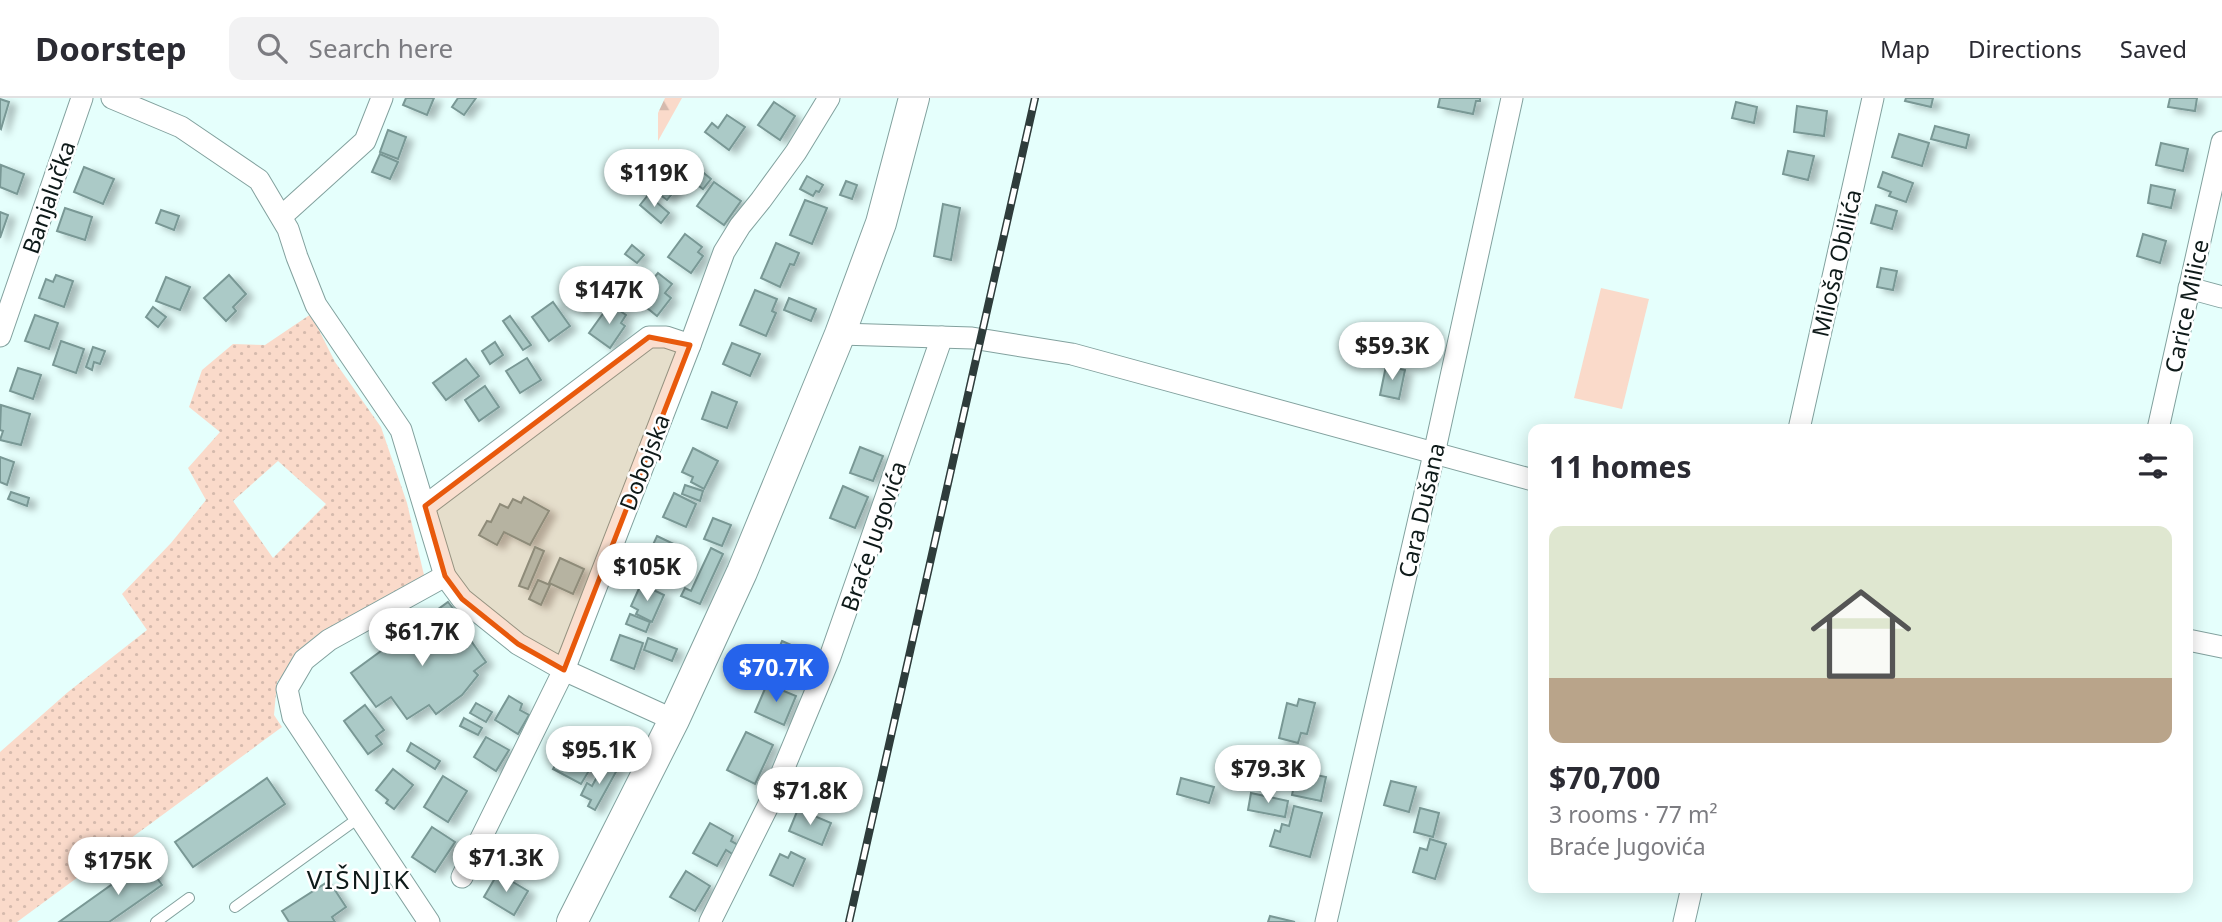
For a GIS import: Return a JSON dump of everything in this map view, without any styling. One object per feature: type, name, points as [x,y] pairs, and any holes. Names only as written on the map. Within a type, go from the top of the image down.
[{"type":"main road","points":[[572,922],[674,720],[742,572],[840,334],[881,223],[914,98]]},
{"type":"street","name":"Banjalučka","points":[[0,336],[82,98]]},
{"type":"street","points":[[111,98],[181,127],[258,180],[282,216],[316,305],[401,430],[445,576],[462,599],[518,644],[564,670],[674,720]]},
{"type":"street","points":[[282,216],[365,141],[382,98]]},
{"type":"street","name":"Dobojska","points":[[462,877],[564,670],[724,252],[740,226],[796,152],[829,98]]},
{"type":"street","name":"Cara Dušana","points":[[1326,922],[1434,454],[1512,98]]},
{"type":"street","name":"Miloša Obilića","points":[[1800,424],[1873,98]]},
{"type":"street","name":"Carice Milice","points":[[2159,424],[2222,142]]},
{"type":"street","points":[[2189,288],[2222,297]]},
{"type":"street","points":[[840,334],[981,339],[1072,354],[1528,479]]},
{"type":"street","points":[[425,506],[649,337],[666,337],[690,345]]},
{"type":"street","name":"Braće Jugovića","points":[[710,922],[768,806],[830,657],[942,337]]},
{"type":"street","points":[[429,922],[293,717],[287,689],[304,660],[328,640],[445,576]]},
{"type":"street","points":[[2193,641],[2222,647]]},
{"type":"street","points":[[1684,922],[1691,893]]},
{"type":"lane","points":[[235,907],[360,817]]},
{"type":"lane","points":[[156,922],[189,898]]},
{"type":"highlighted area","points":[[649,337],[690,345],[564,670],[518,644],[462,599],[445,576],[425,506]]},
{"type":"green space","points":[[665,98],[682,98],[658,141],[658,113]]},
{"type":"green space","points":[[1601,288],[1649,299],[1622,409],[1574,398]]},
{"type":"green space","points":[[311,314],[335,362],[381,427],[407,503],[424,575],[320,638],[277,682],[274,715],[282,727],[17,922],[0,922],[0,752],[68,692],[147,630],[122,594],[171,543],[206,500],[188,468],[220,432],[189,407],[202,370],[233,344],[265,345]],"holes":[[[278,461],[326,504],[273,558],[233,501]]]},
{"type":"building","points":[[406,98],[434,98],[427,115],[403,105]]},
{"type":"building","points":[[458,98],[476,98],[464,115],[452,107]]},
{"type":"building","points":[[1440,98],[1480,98],[1480,101],[1476,101],[1473,114],[1438,107]]},
{"type":"building","points":[[1906,98],[1933,98],[1931,107],[1905,101]]},
{"type":"building","points":[[2170,98],[2197,98],[2195,111],[2168,107]]},
{"type":"building","points":[[0,99],[9,102],[1,129],[0,128]]},
{"type":"building","points":[[774,102],[795,116],[780,140],[758,125]]},
{"type":"building","points":[[1736,102],[1757,107],[1754,123],[1732,118]]},
{"type":"building","points":[[1797,106],[1827,111],[1824,136],[1794,132]]},
{"type":"building","points":[[727,115],[745,127],[729,150],[705,132],[712,123],[718,128]]},
{"type":"building","points":[[1935,126],[1969,135],[1966,148],[1931,139]]},
{"type":"building","points":[[388,130],[406,137],[398,159],[380,152]]},
{"type":"building","points":[[1899,134],[1929,143],[1922,166],[1892,157]]},
{"type":"building","points":[[2161,143],[2188,149],[2183,171],[2156,165]]},
{"type":"building","points":[[1788,151],[1814,156],[1808,180],[1783,174]]},
{"type":"building","points":[[681,152],[692,161],[678,177],[683,181],[667,200],[651,188]]},
{"type":"building","points":[[380,154],[398,162],[390,179],[372,172]]},
{"type":"building","points":[[693,164],[711,179],[703,189],[684,175]]},
{"type":"building","points":[[1,165],[24,174],[17,194],[0,187]]},
{"type":"building","points":[[84,167],[114,179],[103,204],[74,192]]},
{"type":"building","points":[[1883,172],[1913,183],[1906,202],[1889,196],[1891,192],[1878,187]]},
{"type":"building","points":[[807,176],[823,185],[813,196],[800,189]]},
{"type":"building","points":[[846,181],[857,185],[852,199],[840,195]]},
{"type":"building","points":[[714,182],[741,201],[724,225],[697,206]]},
{"type":"building","points":[[2151,185],[2175,190],[2171,208],[2148,203]]},
{"type":"building","points":[[648,195],[669,213],[661,223],[640,205]]},
{"type":"building","points":[[805,200],[827,208],[812,244],[790,235]]},
{"type":"building","points":[[943,204],[960,208],[951,260],[934,256]]},
{"type":"building","points":[[1876,205],[1897,211],[1892,229],[1871,223]]},
{"type":"building","points":[[65,208],[92,217],[85,240],[57,231]]},
{"type":"building","points":[[161,210],[179,216],[174,230],[156,223]]},
{"type":"building","points":[[0,212],[8,215],[0,238]]},
{"type":"building","points":[[685,234],[702,247],[698,252],[703,256],[691,273],[668,257]]},
{"type":"building","points":[[2143,234],[2166,241],[2160,263],[2137,256]]},
{"type":"building","points":[[776,243],[799,253],[794,265],[790,264],[780,287],[761,278]]},
{"type":"building","points":[[632,245],[644,255],[637,263],[625,254]]},
{"type":"building","points":[[1881,268],[1897,271],[1893,290],[1877,287]]},
{"type":"building","points":[[583,272],[600,286],[581,309],[570,300],[576,293],[570,288]]},
{"type":"building","points":[[658,273],[672,284],[665,293],[671,298],[657,316],[636,299]]},
{"type":"building","points":[[56,275],[73,281],[64,307],[39,298],[46,279],[53,282]]},
{"type":"building","points":[[229,275],[246,294],[233,307],[236,311],[226,321],[204,298]]},
{"type":"building","points":[[166,277],[190,287],[180,310],[156,301]]},
{"type":"building","points":[[755,290],[777,299],[772,311],[776,313],[766,336],[740,325]]},
{"type":"building","points":[[789,298],[816,309],[811,321],[784,310]]},
{"type":"building","points":[[553,302],[570,326],[549,341],[532,317]]},
{"type":"building","points":[[610,304],[626,315],[621,323],[625,326],[610,348],[589,333]]},
{"type":"building","points":[[153,307],[166,317],[158,327],[146,317]]},
{"type":"building","points":[[35,315],[58,323],[49,349],[25,341]]},
{"type":"building","points":[[510,316],[531,345],[523,350],[503,321]]},
{"type":"building","points":[[61,341],[84,349],[76,373],[53,365]]},
{"type":"building","points":[[495,342],[503,355],[490,364],[482,351]]},
{"type":"building","points":[[732,343],[760,354],[750,376],[723,364]]},
{"type":"building","points":[[93,347],[105,351],[100,364],[94,362],[92,370],[86,367]]},
{"type":"building","points":[[527,358],[541,380],[520,393],[506,371]]},
{"type":"building","points":[[466,359],[479,376],[446,400],[433,383]]},
{"type":"building","points":[[1386,366],[1405,370],[1399,399],[1380,395]]},
{"type":"building","points":[[18,368],[41,375],[33,399],[10,391]]},
{"type":"building","points":[[485,386],[499,407],[479,421],[465,400]]},
{"type":"building","points":[[712,392],[737,402],[727,428],[702,419]]},
{"type":"building","points":[[1,405],[30,414],[21,445],[0,440],[3,431],[0,430]]},
{"type":"building","points":[[860,447],[883,456],[873,481],[850,473]]},
{"type":"building","points":[[693,448],[718,461],[704,489],[691,482],[693,477],[682,472]]},
{"type":"building","points":[[0,457],[14,462],[7,485],[0,482]]},
{"type":"building","points":[[685,485],[703,491],[700,501],[682,494]]},
{"type":"building","points":[[843,486],[868,497],[855,528],[830,518]]},
{"type":"building","points":[[11,492],[29,498],[27,506],[8,499]]},
{"type":"building","points":[[674,493],[696,504],[686,527],[663,517]]},
{"type":"building","points":[[524,497],[549,511],[530,545],[504,532],[497,545],[479,535],[487,521],[491,522],[500,504],[508,508],[513,499],[521,503]]},
{"type":"building","points":[[713,518],[731,525],[722,546],[704,539]]},
{"type":"building","points":[[657,536],[680,547],[668,572],[645,562]]},
{"type":"building","points":[[535,547],[544,551],[528,589],[519,586]]},
{"type":"building","points":[[711,548],[723,554],[700,604],[681,596],[685,588],[691,591]]},
{"type":"building","points":[[560,558],[584,569],[573,594],[549,583]]},
{"type":"building","points":[[538,580],[550,585],[541,605],[529,599]]},
{"type":"building","points":[[641,584],[664,595],[652,622],[636,614],[638,610],[631,606]]},
{"type":"building","points":[[448,602],[459,616],[442,629],[456,647],[469,638],[486,662],[474,671],[478,675],[462,695],[436,714],[429,705],[407,719],[391,697],[376,707],[351,673]]},
{"type":"building","points":[[630,614],[650,622],[646,632],[626,624]]},
{"type":"building","points":[[620,635],[643,643],[634,669],[611,660]]},
{"type":"building","points":[[648,638],[677,649],[672,661],[644,650]]},
{"type":"building","points":[[782,641],[805,651],[791,681],[769,671]]},
{"type":"building","points":[[803,670],[816,675],[811,689],[797,683]]},
{"type":"building","points":[[767,684],[796,696],[784,725],[755,712]]},
{"type":"building","points":[[509,696],[522,704],[520,710],[529,715],[518,734],[495,720]]},
{"type":"building","points":[[1299,699],[1315,703],[1307,734],[1301,733],[1298,743],[1279,738],[1287,703],[1297,706]]},
{"type":"building","points":[[476,703],[492,712],[486,722],[470,713]]},
{"type":"building","points":[[365,705],[384,730],[376,736],[382,744],[368,754],[344,721]]},
{"type":"building","points":[[464,718],[482,728],[478,735],[460,726]]},
{"type":"building","points":[[746,732],[773,745],[755,784],[727,770]]},
{"type":"building","points":[[486,737],[509,750],[496,771],[474,757]]},
{"type":"building","points":[[411,743],[440,761],[435,769],[407,751]]},
{"type":"building","points":[[564,749],[593,764],[581,784],[553,769]]},
{"type":"building","points":[[605,762],[617,770],[595,810],[588,806],[591,800],[581,795],[587,783],[592,786]]},
{"type":"building","points":[[393,769],[413,785],[394,809],[376,790]]},
{"type":"building","points":[[1297,771],[1326,777],[1321,801],[1292,795]]},
{"type":"building","points":[[443,776],[467,791],[448,822],[424,807]]},
{"type":"building","points":[[267,778],[285,804],[193,867],[175,842]]},
{"type":"building","points":[[1181,778],[1214,787],[1209,803],[1177,794]]},
{"type":"building","points":[[1391,781],[1416,787],[1409,812],[1384,805]]},
{"type":"building","points":[[1251,793],[1288,801],[1285,817],[1248,810]]},
{"type":"building","points":[[1294,806],[1322,813],[1310,857],[1270,846],[1275,830],[1280,832],[1282,824],[1289,826]]},
{"type":"building","points":[[1420,808],[1439,813],[1433,837],[1414,832]]},
{"type":"building","points":[[798,809],[831,823],[822,845],[789,831]]},
{"type":"building","points":[[710,823],[733,836],[731,841],[742,847],[737,857],[726,850],[717,866],[693,853]]},
{"type":"building","points":[[432,827],[455,842],[435,872],[412,857]]},
{"type":"building","points":[[1430,839],[1446,844],[1435,879],[1413,872],[1420,848],[1427,850]]},
{"type":"building","points":[[791,852],[805,859],[793,886],[770,875],[780,854],[788,858]]},
{"type":"building","points":[[145,861],[162,885],[109,922],[59,922]]},
{"type":"building","points":[[686,871],[710,886],[695,911],[670,897]]},
{"type":"building","points":[[498,873],[528,891],[514,915],[484,897]]},
{"type":"building","points":[[329,881],[346,907],[332,917],[335,922],[289,922],[282,911]]},
{"type":"building","points":[[1270,916],[1295,922],[1268,922]]},
{"type":"railway","points":[[849,922],[1035,98]]},
{"type":"district","name":"VIŠNJIK","points":[[359,879]]}]
